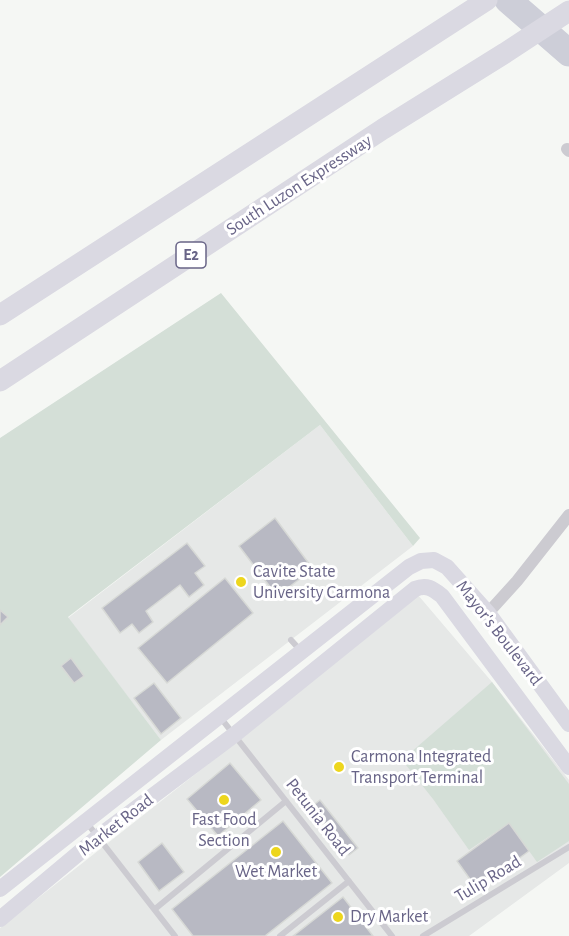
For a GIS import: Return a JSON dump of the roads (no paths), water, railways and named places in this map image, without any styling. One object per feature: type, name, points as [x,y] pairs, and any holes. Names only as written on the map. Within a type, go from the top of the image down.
[{"type":"highway","points":[[0,315],[479,5]]},
{"type":"highway","name":"South Luzon Expressway","points":[[0,381],[383,129],[569,11]]},
{"type":"main road","name":"Mayor's Boulevard","points":[[220,717],[296,646],[410,567],[421,561],[434,560],[447,567],[488,613],[569,724]]},
{"type":"main road","name":"Mayor's Boulevard","points":[[234,735],[415,589],[422,586],[428,587],[442,597],[569,766]]},
{"type":"main road","name":"Market Road","points":[[0,889],[220,717]]},
{"type":"main road","name":"Market Road","points":[[0,919],[98,837],[234,735]]},
{"type":"street","points":[[488,613],[517,581],[569,515]]},
{"type":"lane","name":"Petunia Road","points":[[220,717],[392,936]]},
{"type":"lane","points":[[155,909],[286,801]]},
{"type":"lane","points":[[86,821],[176,936]]},
{"type":"lane","name":"Tulip Road","points":[[423,936],[569,847]]},
{"type":"lane","points":[[280,936],[348,881]]},
{"type":"waterway","points":[[508,0],[569,53]]},
{"type":"place","name":"Cavite State University Carmona","points":[[241,582]]},
{"type":"place","name":"Carmona Integrated Transport Terminal","points":[[339,767]]},
{"type":"place","name":"Fast Food Section","points":[[224,800]]},
{"type":"place","name":"Wet Market","points":[[276,852]]},
{"type":"place","name":"Dry Market","points":[[338,917]]}]
